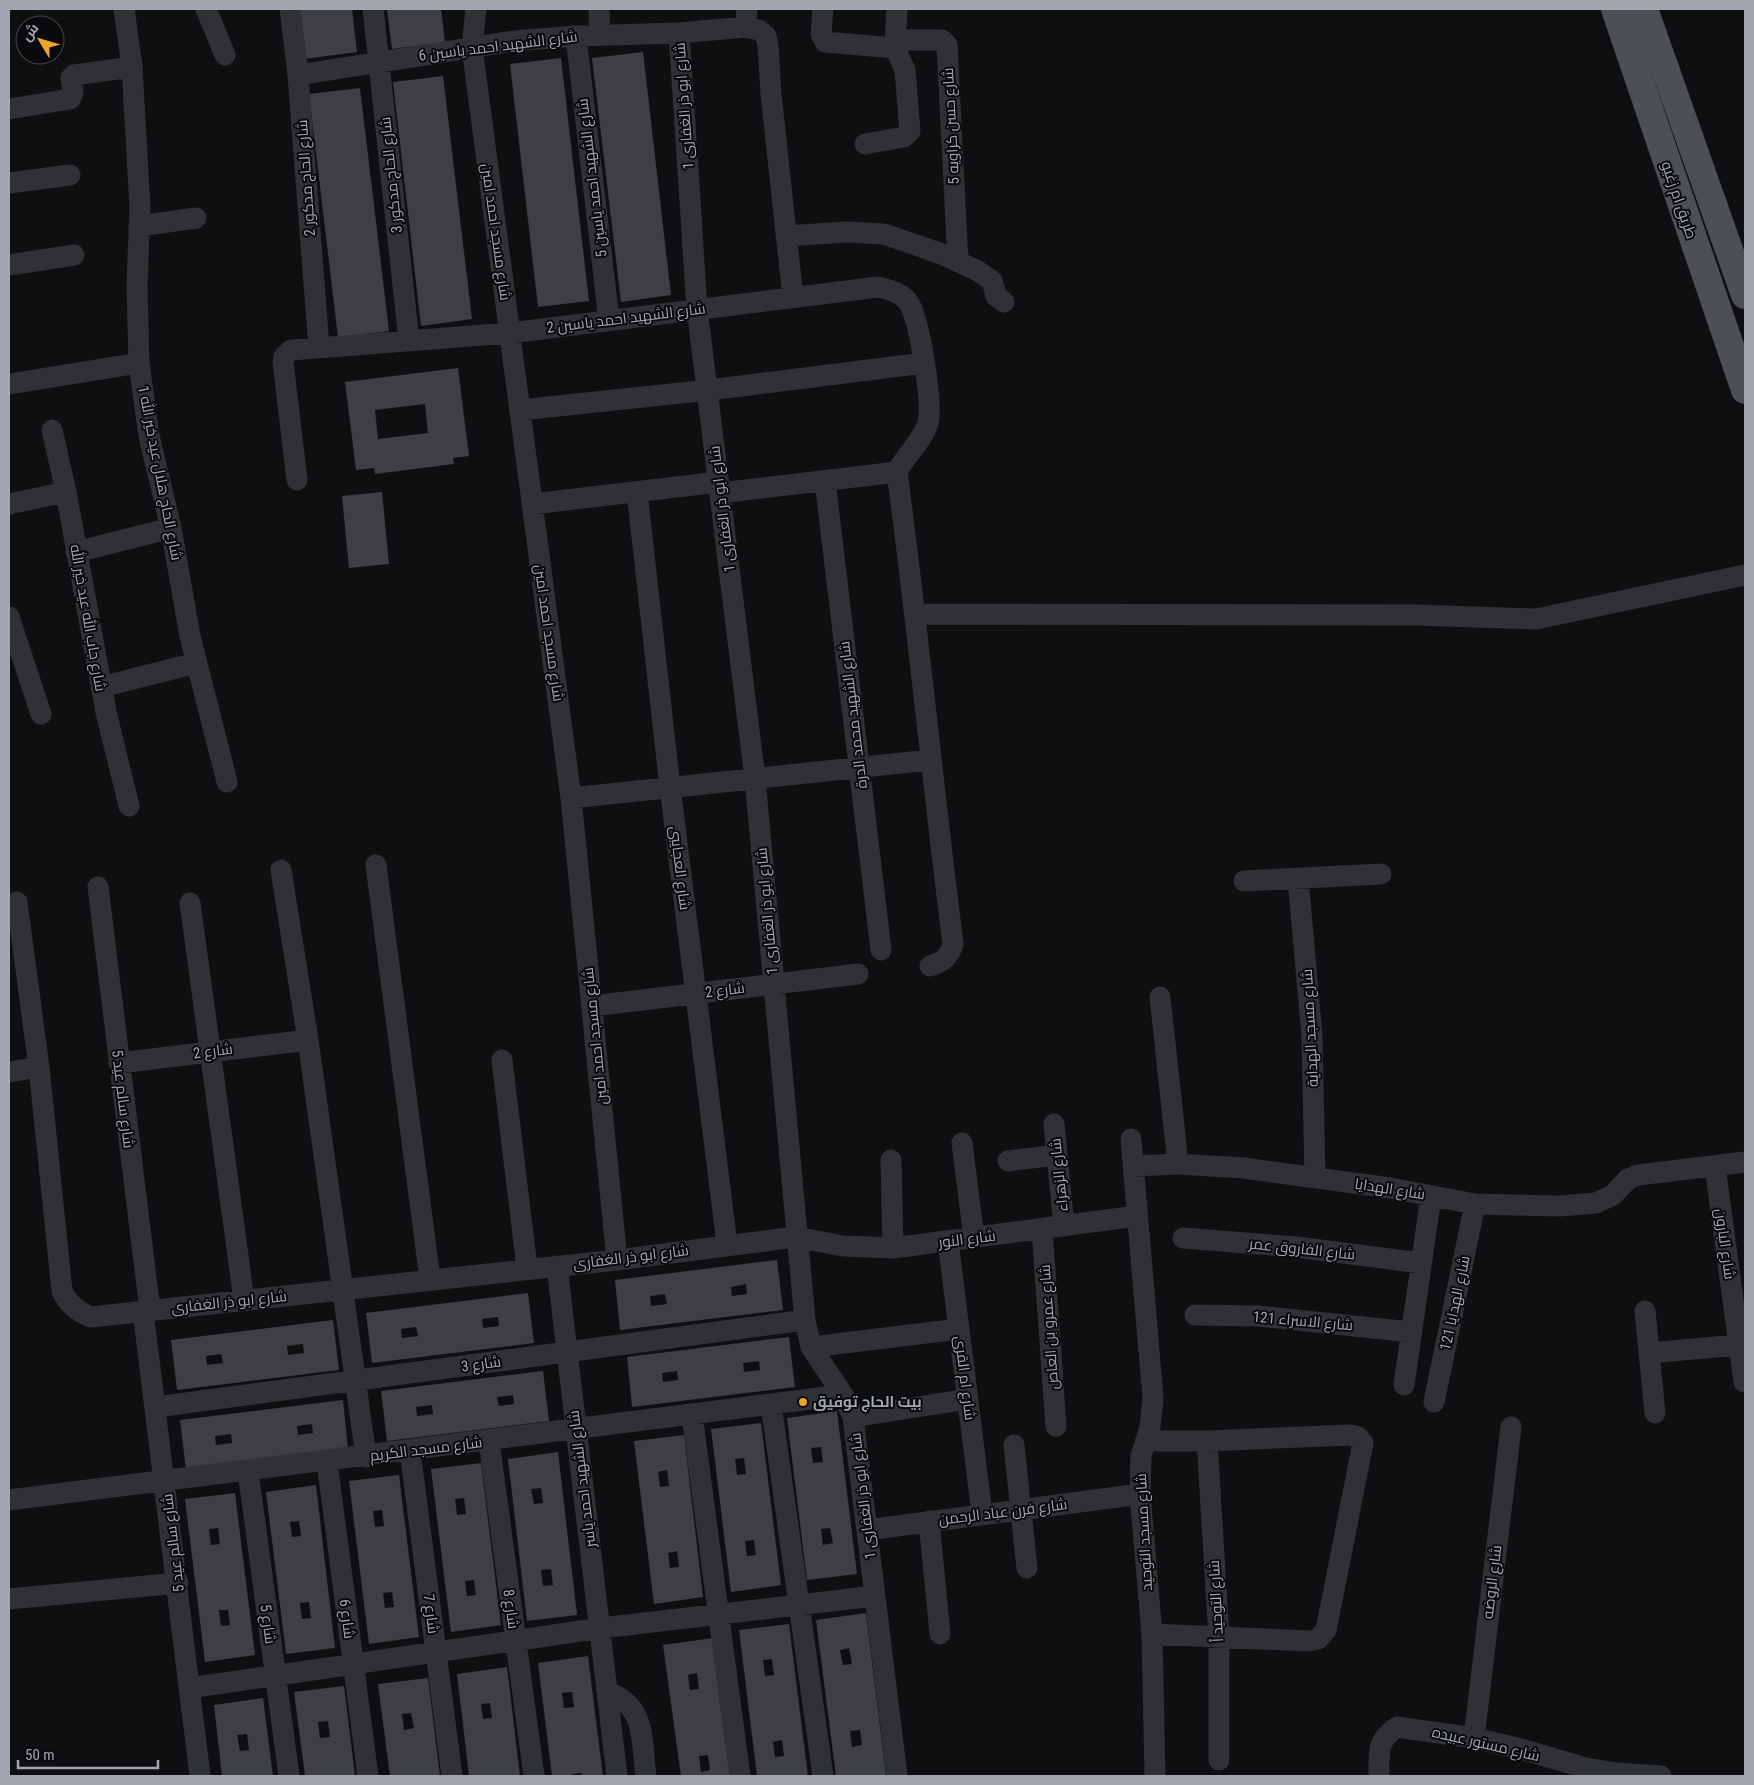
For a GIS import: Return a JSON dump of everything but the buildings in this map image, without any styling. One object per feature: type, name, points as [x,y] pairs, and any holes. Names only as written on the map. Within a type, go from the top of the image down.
[{"type":"main road","name":"طريق ام زغيو","points":[[1615,9],[1745,390]]},
{"type":"main road","name":"طريق ام زغيو","points":[[1644,9],[1745,295]]},
{"type":"main road","points":[[1700,259],[1728,246]]},
{"type":"street","name":"شارع الحاج هلال عيد خير الله 1","points":[[124,9],[132,67],[139,226],[137,286],[140,363],[150,436],[171,528],[196,663],[227,782]]},
{"type":"street","points":[[206,9],[224,55]]},
{"type":"street","name":"شارع الحاج مدكور 2","points":[[290,9],[298,75],[319,348]]},
{"type":"street","name":"شارع الحاج مدكور 3","points":[[373,9],[409,341]]},
{"type":"street","name":"شارع مسجد احمد امين","points":[[476,9],[472,47],[571,798],[616,1260]]},
{"type":"street","points":[[599,9],[600,35]]},
{"type":"street","name":"شارع حسن كراويه 5","points":[[823,9],[821,34],[825,42],[895,44],[942,40],[947,45],[958,262]]},
{"type":"street","points":[[865,144],[904,137],[910,131],[905,70],[895,44],[897,9]]},
{"type":"street","name":"شارع الشهيد احمد ياسين 6","points":[[298,75],[472,47],[576,36],[679,33],[746,18],[766,36],[768,45],[771,94],[793,297]]},
{"type":"street","name":"شارع ابو ذر الغفارى 1","points":[[679,33],[697,308],[755,778],[805,1320],[811,1347],[844,1395],[853,1417],[898,1776]]},
{"type":"street","name":"شارع الشهيد احمد ياسين 5","points":[[576,36],[609,320]]},
{"type":"street","points":[[9,109],[70,99],[74,75],[132,67]]},
{"type":"street","points":[[9,183],[70,175]]},
{"type":"street","points":[[139,226],[196,218]]},
{"type":"street","points":[[786,236],[847,232],[884,234],[978,271],[992,281],[996,296],[1004,302]]},
{"type":"street","points":[[9,265],[74,255]]},
{"type":"street","name":"شارع الشهيد احمد ياسين 2","points":[[297,480],[284,357],[291,350],[510,333],[697,308],[878,287],[897,292],[910,304],[924,363],[929,412],[928,425],[898,472]]},
{"type":"street","points":[[9,384],[140,363]]},
{"type":"street","points":[[520,410],[708,390],[924,363]]},
{"type":"street","name":"شارع جاب الله عيد خير الله","points":[[52,430],[66,492],[101,686],[129,806]]},
{"type":"street","points":[[532,504],[637,492],[825,481],[898,472],[916,614],[930,760],[953,944],[949,955],[941,963],[930,966]]},
{"type":"street","name":"شارع الشهيد محمد الدرة","points":[[825,481],[881,950]]},
{"type":"street","points":[[9,504],[66,492]]},
{"type":"street","name":"شارع العجايبى","points":[[637,492],[670,787],[726,1244]]},
{"type":"street","points":[[76,552],[171,528]]},
{"type":"street","points":[[916,614],[1416,615],[1536,619],[1745,575]]},
{"type":"street","points":[[9,617],[40,714]]},
{"type":"street","points":[[101,686],[196,663]]},
{"type":"street","points":[[571,798],[930,760]]},
{"type":"street","points":[[376,864],[430,1279]]},
{"type":"street","points":[[281,870],[308,1040],[366,1457]]},
{"type":"street","points":[[1244,881],[1381,874]]},
{"type":"street","name":"شارع مسجد الهداية","points":[[1298,878],[1312,1036],[1316,1178]]},
{"type":"street","name":"شارع سالم عيد 5","points":[[98,887],[147,1311],[156,1407],[200,1776]]},
{"type":"street","name":"شارع ابو ذر الغفارى","points":[[17,902],[39,1067],[62,1291],[68,1303],[79,1312],[91,1317],[527,1268],[616,1260],[726,1244],[796,1237]]},
{"type":"street","points":[[190,903],[244,1300]]},
{"type":"street","name":"شارع 2","points":[[592,1006],[858,974]]},
{"type":"street","points":[[1160,997],[1178,1164]]},
{"type":"street","name":"شارع 2","points":[[118,1063],[308,1040]]},
{"type":"street","points":[[502,1060],[527,1268]]},
{"type":"street","points":[[9,1072],[39,1067]]},
{"type":"street","name":"شارع الزهراء","points":[[1054,1124],[1064,1226]]},
{"type":"street","name":"شارع مسجد التوحيد","points":[[1131,1139],[1154,1398],[1146,1441],[1141,1456],[1140,1494],[1152,1634],[1155,1776]]},
{"type":"street","points":[[962,1143],[974,1238]]},
{"type":"street","points":[[1008,1161],[1057,1155]]},
{"type":"street","points":[[891,1160],[893,1248]]},
{"type":"street","points":[[1715,1166],[1745,1162]]},
{"type":"street","name":"شارع الهدايا","points":[[1133,1166],[1178,1164],[1244,1168],[1476,1204],[1559,1206],[1596,1203],[1613,1195],[1628,1179],[1638,1176],[1715,1166]]},
{"type":"street","name":"شارع البارون","points":[[1715,1166],[1744,1382]]},
{"type":"street","points":[[1404,1385],[1431,1196]]},
{"type":"street","name":"شارع الهدايا 121","points":[[1434,1402],[1476,1204]]},
{"type":"street","name":"شارع النور","points":[[796,1237],[843,1246],[893,1248],[1138,1216]]},
{"type":"street","name":"شارع عمرو بن العاص","points":[[1042,1229],[1056,1426]]},
{"type":"street","name":"شارع الفاروق عمر","points":[[1183,1238],[1296,1247],[1421,1262]]},
{"type":"street","name":"شارع ام القرى","points":[[948,1241],[982,1514]]},
{"type":"street","name":"شارع الشهيد احمد ياسر","points":[[557,1266],[601,1628],[616,1776]]},
{"type":"street","points":[[1645,1311],[1655,1412]]},
{"type":"street","name":"شارع الاسراء 121","points":[[1195,1315],[1258,1316],[1411,1332]]},
{"type":"street","name":"شارع 3","points":[[156,1407],[805,1320]]},
{"type":"street","points":[[811,1347],[959,1329]]},
{"type":"street","points":[[1649,1353],[1738,1344]]},
{"type":"street","name":"شارع مسجد الكريم","points":[[9,1500],[327,1462],[844,1395]]},
{"type":"street","points":[[853,1417],[968,1399]]},
{"type":"street","points":[[771,1404],[823,1776]]},
{"type":"street","points":[[692,1415],[740,1776]]},
{"type":"street","name":"شارع الروضه","points":[[1474,1738],[1511,1427]]},
{"type":"street","points":[[1146,1441],[1207,1441],[1350,1435],[1358,1436],[1363,1443],[1326,1630],[1318,1639],[1308,1641],[1152,1634]]},
{"type":"street","name":"شارع 8","points":[[489,1441],[534,1776]]},
{"type":"street","name":"شارع التوحيد أ","points":[[1207,1441],[1219,1638],[1219,1760]]},
{"type":"street","points":[[1014,1445],[1027,1568]]},
{"type":"street","name":"شارع 7","points":[[410,1451],[452,1776]]},
{"type":"street","name":"شارع 6","points":[[327,1462],[368,1776]]},
{"type":"street","name":"شارع 5","points":[[248,1471],[289,1776]]},
{"type":"street","name":"شارع فرن عباد الرحمن","points":[[867,1530],[1140,1494]]},
{"type":"street","points":[[929,1521],[940,1634]]},
{"type":"street","points":[[9,1599],[178,1583]]},
{"type":"street","points":[[189,1688],[601,1628],[875,1596]]},
{"type":"street","points":[[607,1692],[619,1696],[631,1705],[638,1718],[646,1776]]},
{"type":"street","name":"شارع مستور عبيده","points":[[1378,1776],[1379,1750],[1384,1736],[1397,1727],[1474,1738],[1586,1768],[1615,1773],[1661,1776]]},
{"type":"place","name":"بيت الحاج توفيق","points":[[803,1402]]}]
